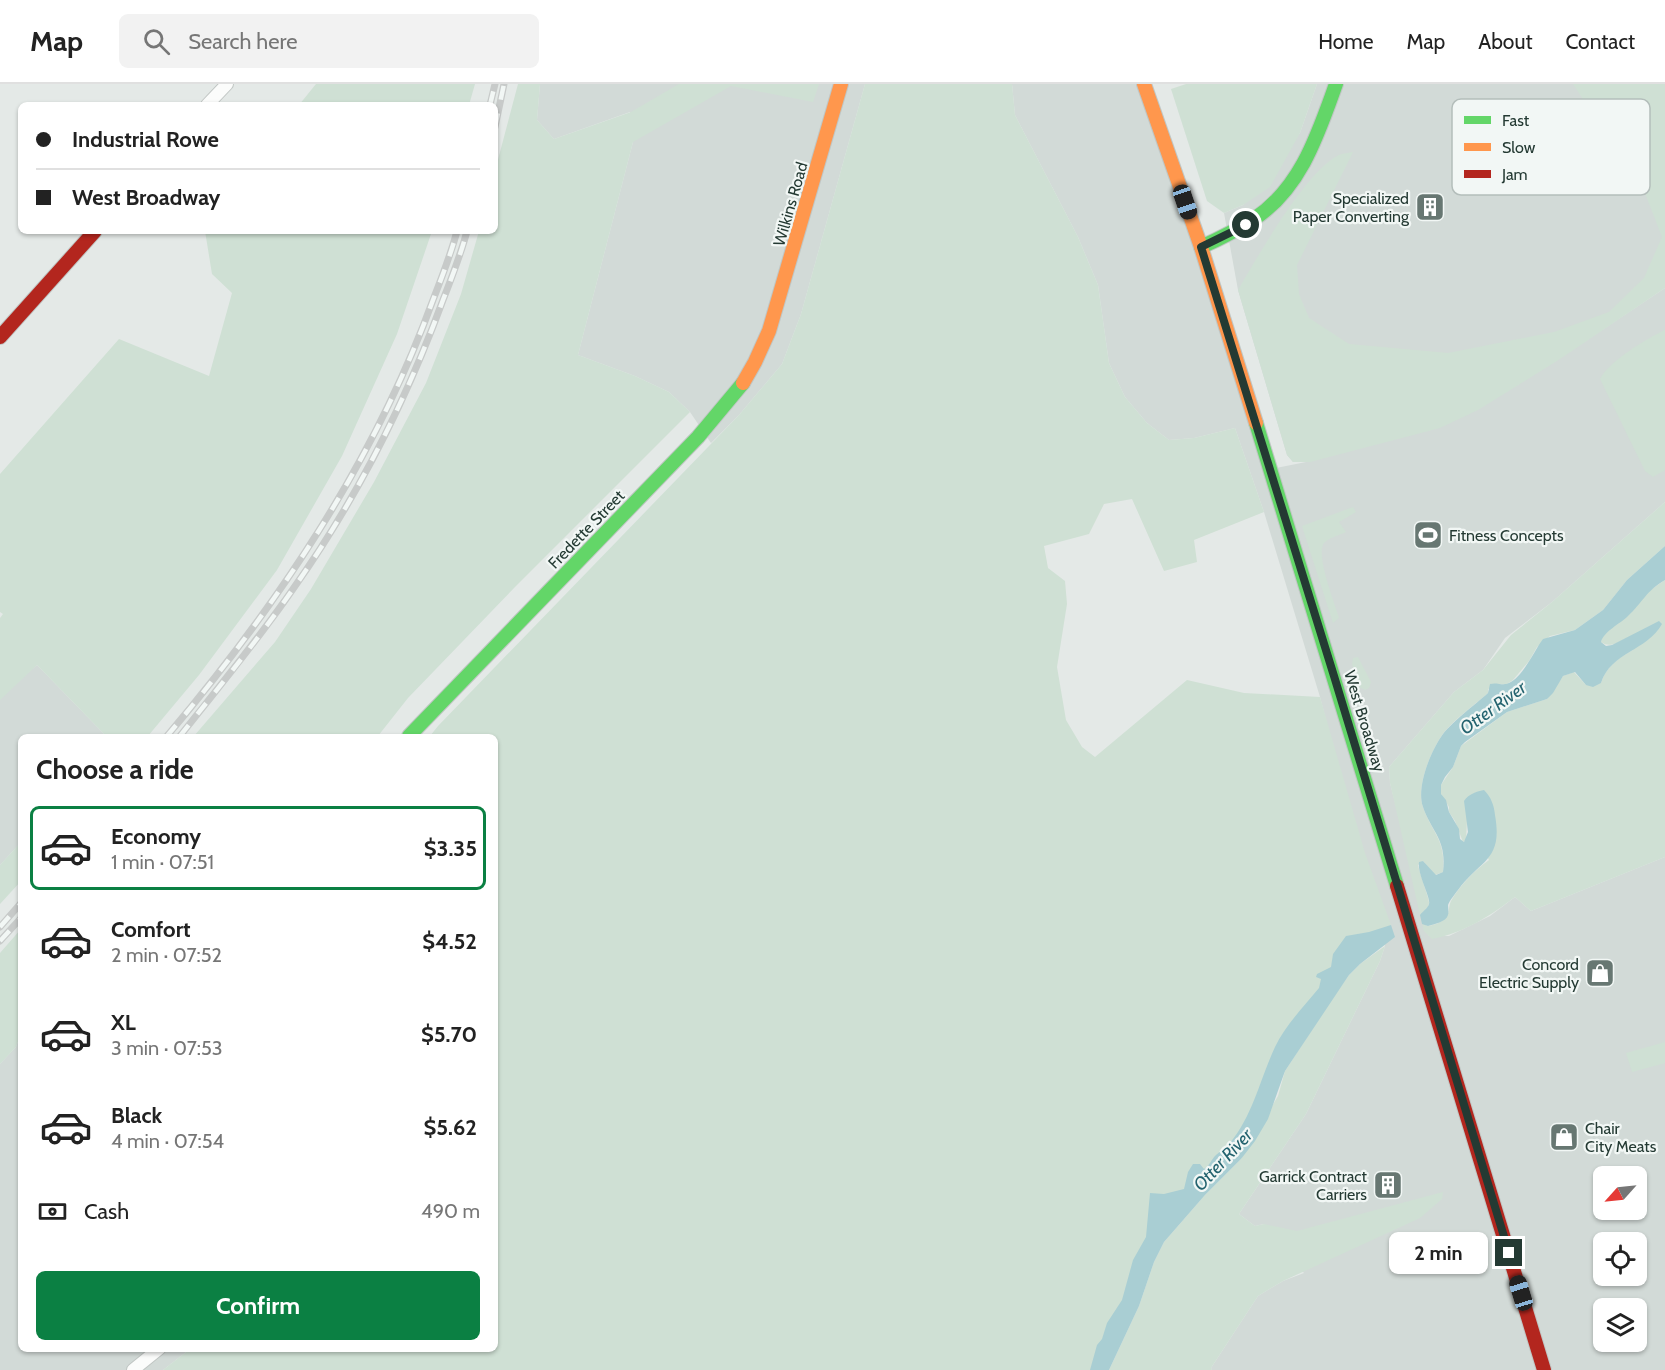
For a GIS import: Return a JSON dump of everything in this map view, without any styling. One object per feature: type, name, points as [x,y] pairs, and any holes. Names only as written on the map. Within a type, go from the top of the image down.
[{"type":"main road","name":"Wilkins Road","points":[[769,333],[842,84]]},
{"type":"main road","name":"West Broadway","points":[[1144,84],[1201,247],[1334,676],[1544,1370]]},
{"type":"main road","points":[[1201,247],[1252,221],[1273,205],[1290,187],[1310,155],[1336,84]]},
{"type":"main road","points":[[0,337],[91,234]]},
{"type":"main road","name":"Fredette Street","points":[[411,734],[723,410],[754,368],[769,333]]},
{"type":"street","points":[[210,102],[227,84]]},
{"type":"street","points":[[133,1370],[155,1352]]},
{"type":"shaded area","points":[[540,84],[865,84],[801,314],[782,364],[739,415],[711,443],[690,412],[669,392],[635,376],[578,355],[633,142],[630,112],[554,139],[537,120]]},
{"type":"shaded area","points":[[1012,84],[1144,84],[1271,469],[1306,462],[1293,462],[1287,455],[1238,290],[1224,213],[1243,205],[1300,133],[1317,84],[1665,84],[1665,284],[1587,340],[1665,288],[1665,502],[1552,602],[1505,638],[1483,670],[1454,692],[1389,767],[1390,783],[1429,936],[1449,936],[1490,916],[1515,897],[1531,911],[1665,857],[1665,1370],[1212,1370],[1211,1368],[1258,1296],[1283,1281],[1304,1273],[1264,1224],[1255,1226],[1239,1214],[1306,1114],[1380,961],[1385,946],[1320,697],[1264,512],[1235,428],[1194,438],[1169,440],[1147,423],[1125,397],[1109,363],[1098,285],[1078,237],[1015,115]]},
{"type":"shaded area","points":[[37,665],[104,734],[18,734],[18,845],[0,865],[0,697]]},
{"type":"shaded area","points":[[18,1041],[18,1352],[186,1352],[163,1370],[0,1370],[0,1064],[16,1047]]},
{"type":"green space","points":[[316,84],[475,84],[470,102],[301,102]]},
{"type":"green space","points":[[518,84],[540,84],[537,120],[554,139],[631,112],[679,84],[819,84],[813,102],[731,86],[633,142],[578,355],[635,376],[669,392],[690,412],[515,587],[408,698],[380,734],[196,734],[275,642],[311,589],[374,482],[426,383],[461,294],[478,234],[498,234],[498,160]]},
{"type":"green space","points":[[865,84],[1012,84],[1015,115],[1078,237],[1098,285],[1109,363],[1125,397],[1147,423],[1169,440],[1194,438],[1235,428],[1264,512],[1194,540],[1197,562],[1164,571],[1132,499],[1104,504],[1089,534],[1044,546],[1048,568],[1065,581],[1067,604],[1057,667],[1066,720],[1082,747],[1095,757],[1187,680],[1244,693],[1320,697],[1365,853],[1391,925],[1384,928],[1347,960],[1256,1123],[1179,1207],[1095,1370],[163,1370],[186,1352],[498,1352],[498,734],[432,734],[739,415],[782,364],[801,314]]},
{"type":"green space","points":[[1186,84],[1317,84],[1300,133],[1270,187],[1243,205],[1224,213],[1207,201],[1171,89]]},
{"type":"green space","points":[[1573,84],[1665,84],[1665,288],[1560,359],[1478,410],[1440,428],[1310,462],[1293,462],[1287,455],[1238,290],[1270,237],[1312,178],[1339,155],[1353,152],[1297,265],[1299,294],[1309,318],[1349,344],[1448,353],[1554,332],[1609,312],[1644,278],[1662,237],[1646,195],[1650,195],[1650,99],[1583,99]]},
{"type":"green space","points":[[205,234],[431,234],[397,334],[342,456],[277,570],[199,675],[150,734],[104,734],[37,665],[0,700],[0,618],[3,614],[0,612],[0,474],[119,339],[209,376],[232,293],[212,274]]},
{"type":"green space","points":[[1665,330],[1665,470],[1653,477],[1645,471],[1600,379],[1620,358]]},
{"type":"green space","points":[[1665,502],[1665,546],[1627,580],[1603,610],[1575,630],[1550,636],[1537,647],[1513,680],[1488,689],[1488,693],[1450,726],[1437,744],[1425,771],[1421,799],[1438,837],[1442,852],[1443,872],[1435,875],[1423,861],[1418,865],[1429,903],[1420,915],[1390,783],[1389,767],[1454,692],[1483,670],[1511,635],[1552,602]]},
{"type":"green space","points":[[1353,507],[1356,512],[1339,522],[1346,532],[1326,541],[1322,549],[1324,568],[1339,618],[1333,623],[1302,526]]},
{"type":"green space","points":[[1665,580],[1665,857],[1531,911],[1515,897],[1476,923],[1455,933],[1432,939],[1424,931],[1422,924],[1430,926],[1443,920],[1459,889],[1489,860],[1467,820],[1466,840],[1463,842],[1449,812],[1449,807],[1441,794],[1441,785],[1453,767],[1461,746],[1507,712],[1547,699],[1563,676],[1574,672],[1586,685],[1601,683],[1613,664],[1633,650],[1625,639],[1607,645],[1601,642],[1602,637],[1649,591]]},
{"type":"green space","points":[[1358,657],[1371,682],[1369,688],[1365,690],[1359,687],[1352,664],[1353,658]]},
{"type":"green space","points":[[18,845],[18,884],[0,904],[0,865]]},
{"type":"green space","points":[[18,932],[18,1041],[16,1047],[0,1064],[0,953]]},
{"type":"green space","points":[[1385,946],[1380,961],[1306,1114],[1239,1214],[1255,1226],[1264,1224],[1297,1231],[1443,1192],[1442,1199],[1420,1218],[1283,1281],[1258,1296],[1211,1368],[1212,1370],[1109,1370],[1139,1306],[1154,1262],[1164,1242],[1205,1195],[1241,1159],[1278,1096],[1285,1071],[1328,1005],[1349,975]]},
{"type":"green space","points":[[1665,1042],[1665,1063],[1632,1072],[1626,1053]]},
{"type":"water","name":"Otter River","points":[[1665,546],[1665,580],[1649,592],[1628,616],[1609,631],[1601,642],[1606,646],[1612,645],[1659,621],[1662,624],[1648,640],[1613,664],[1601,683],[1593,687],[1586,685],[1575,672],[1563,676],[1547,699],[1507,712],[1461,746],[1453,767],[1441,785],[1441,794],[1459,829],[1460,839],[1464,842],[1468,832],[1464,801],[1472,794],[1484,790],[1494,808],[1496,842],[1488,858],[1451,899],[1447,917],[1428,926],[1422,924],[1420,915],[1428,907],[1429,901],[1419,862],[1423,861],[1436,875],[1443,872],[1441,844],[1421,799],[1425,771],[1441,737],[1456,720],[1488,693],[1490,684],[1507,684],[1514,680],[1524,670],[1543,639],[1575,630],[1603,610],[1627,580]]},
{"type":"water","name":"Otter River","points":[[1391,925],[1395,937],[1349,975],[1285,1071],[1268,1119],[1255,1141],[1164,1242],[1154,1262],[1139,1306],[1109,1370],[1090,1370],[1097,1345],[1102,1339],[1107,1323],[1122,1300],[1133,1260],[1146,1237],[1150,1193],[1164,1194],[1184,1189],[1188,1172],[1193,1164],[1200,1164],[1204,1169],[1230,1143],[1245,1121],[1279,1039],[1319,988],[1321,979],[1316,977],[1317,974],[1331,967],[1333,954],[1346,936]]},
{"type":"railway","points":[[491,102],[495,84]]},
{"type":"railway","points":[[498,113],[504,84]]},
{"type":"railway","points":[[169,734],[247,635],[284,583],[320,530],[352,475],[409,360],[456,234]]},
{"type":"railway","points":[[182,734],[280,608],[316,555],[358,485],[396,412],[429,338],[466,234]]},
{"type":"railway","points":[[0,927],[18,906]]},
{"type":"railway","points":[[0,941],[18,921]]},
{"type":"traffic: fast","points":[[1201,247],[1254,219],[1284,192],[1296,176],[1315,141],[1336,84]]},
{"type":"traffic: fast","points":[[411,734],[698,437],[743,383]]},
{"type":"traffic: fast","points":[[1256,423],[1397,886]]},
{"type":"traffic: slow","points":[[743,383],[769,331],[841,84]]},
{"type":"traffic: slow","points":[[1144,84],[1201,247],[1256,423]]},
{"type":"traffic: jam","points":[[0,337],[92,234]]},
{"type":"traffic: jam","points":[[1397,886],[1544,1370]]},
{"type":"place","name":"Specialized Paper Converting","points":[[1430,207]]},
{"type":"place","name":"Fitness Concepts","points":[[1428,535]]},
{"type":"place","name":"Concord Electric Supply","points":[[1600,973]]},
{"type":"place","name":"Chair City Meats","points":[[1564,1137]]},
{"type":"place","name":"Garrick Contract Carriers","points":[[1388,1185]]},
{"type":"route","points":[[1246,225],[1201,247],[1509,1253]]}]
